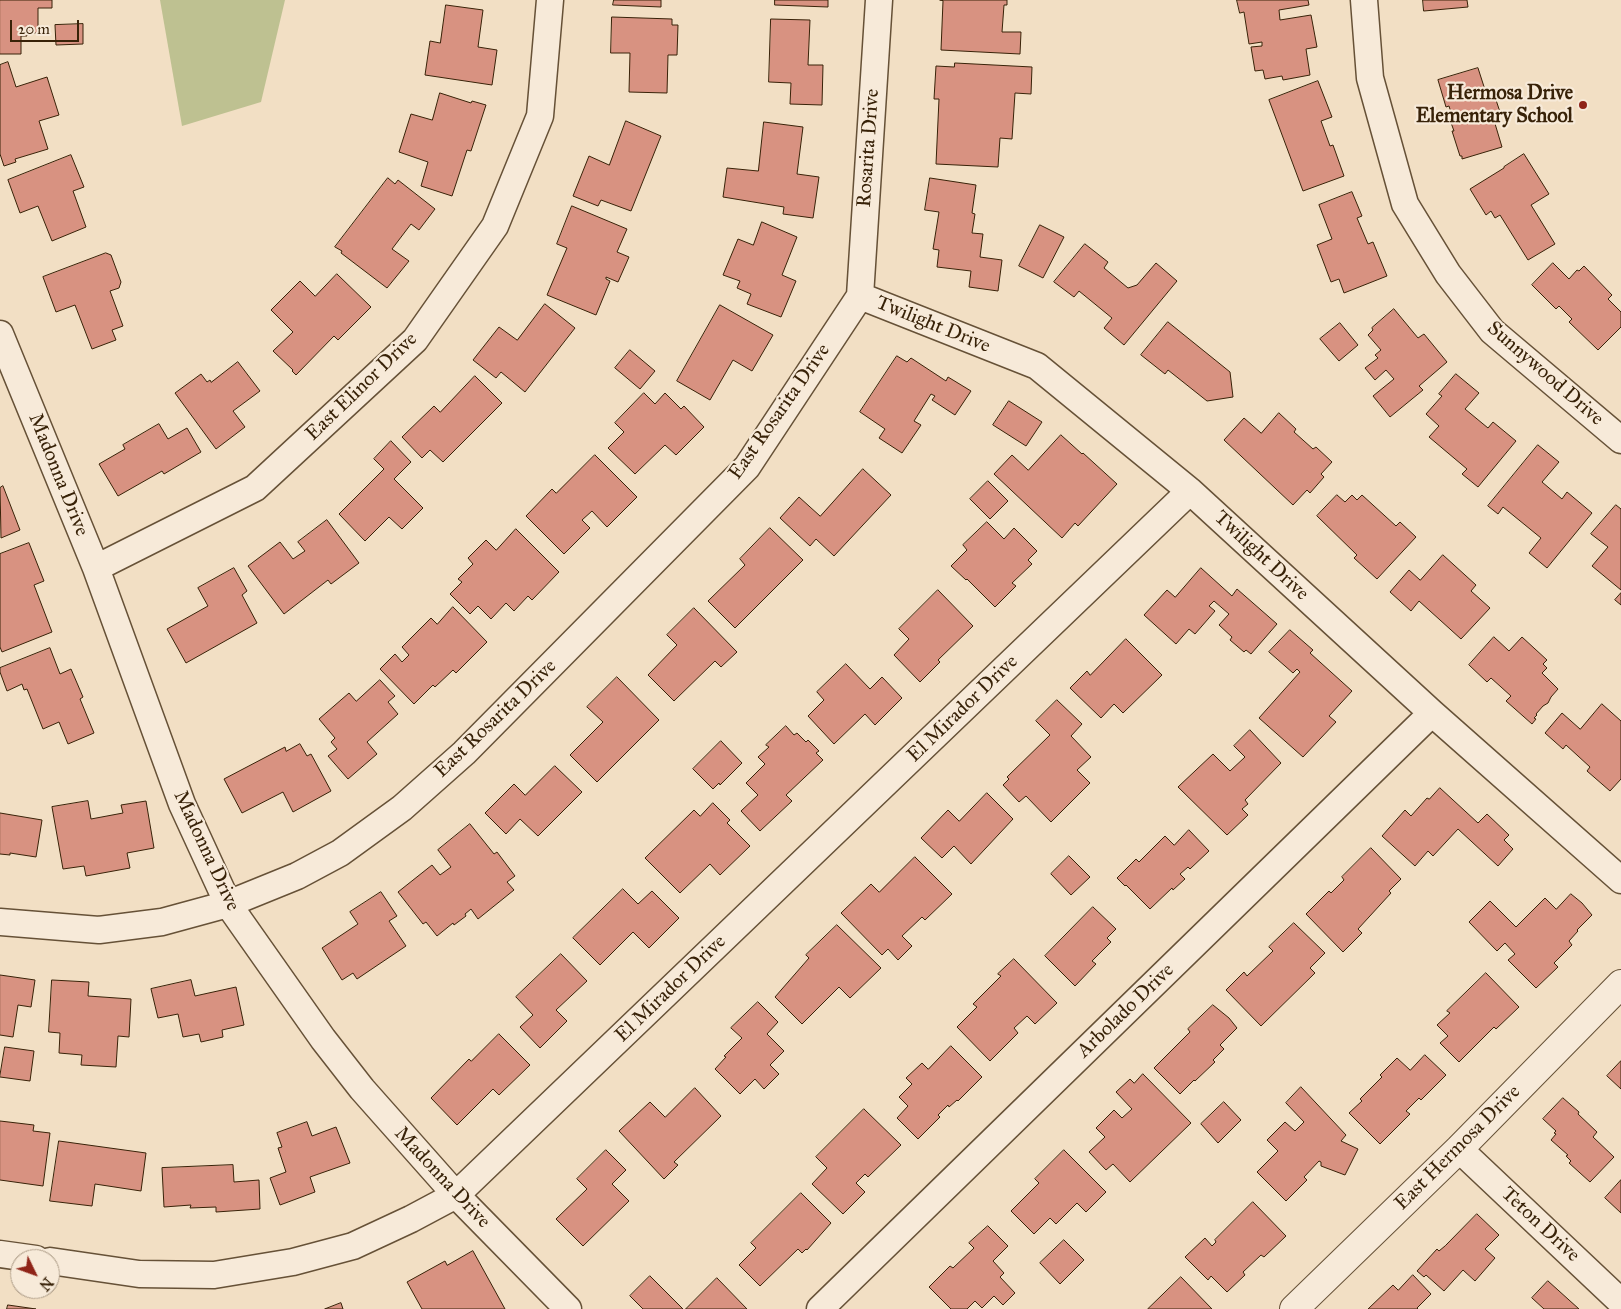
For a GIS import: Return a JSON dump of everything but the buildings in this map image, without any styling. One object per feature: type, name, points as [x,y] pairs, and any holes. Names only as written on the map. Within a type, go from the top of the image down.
[{"type":"street","name":"East Elinor Drive","points":[[96,568],[255,488],[415,340],[495,226],[540,116],[550,0]]},
{"type":"street","name":"Rosarita Drive","points":[[860,296],[879,0]]},
{"type":"street","name":"Sunnywood Drive","points":[[1364,0],[1370,78],[1405,204],[1448,274],[1492,331],[1621,440]]},
{"type":"street","name":"Twilight Drive","points":[[860,296],[1037,366],[1190,491],[1432,713],[1621,880]]},
{"type":"street","name":"East Rosarita Drive","points":[[0,922],[99,930],[162,922],[228,904],[298,876],[340,853],[402,808],[464,753],[747,467],[860,296]]},
{"type":"street","name":"Madonna Drive","points":[[0,334],[96,568],[182,804],[228,904],[323,1039],[362,1089],[456,1196],[568,1309]]},
{"type":"street","name":"El Mirador Drive","points":[[60,1262],[139,1274],[214,1275],[293,1262],[353,1246],[456,1196],[1190,491]]},
{"type":"street","name":"Arbolado Drive","points":[[820,1309],[1432,713]]},
{"type":"street","name":"East Hermosa Drive","points":[[1294,1309],[1459,1149],[1621,984]]},
{"type":"street","name":"Teton Drive","points":[[1459,1149],[1621,1302]]},
{"type":"green space","points":[[160,0],[285,0],[261,102],[182,126]]},
{"type":"place","name":"Hermosa Drive Elementary School","points":[[1583,105]]}]
